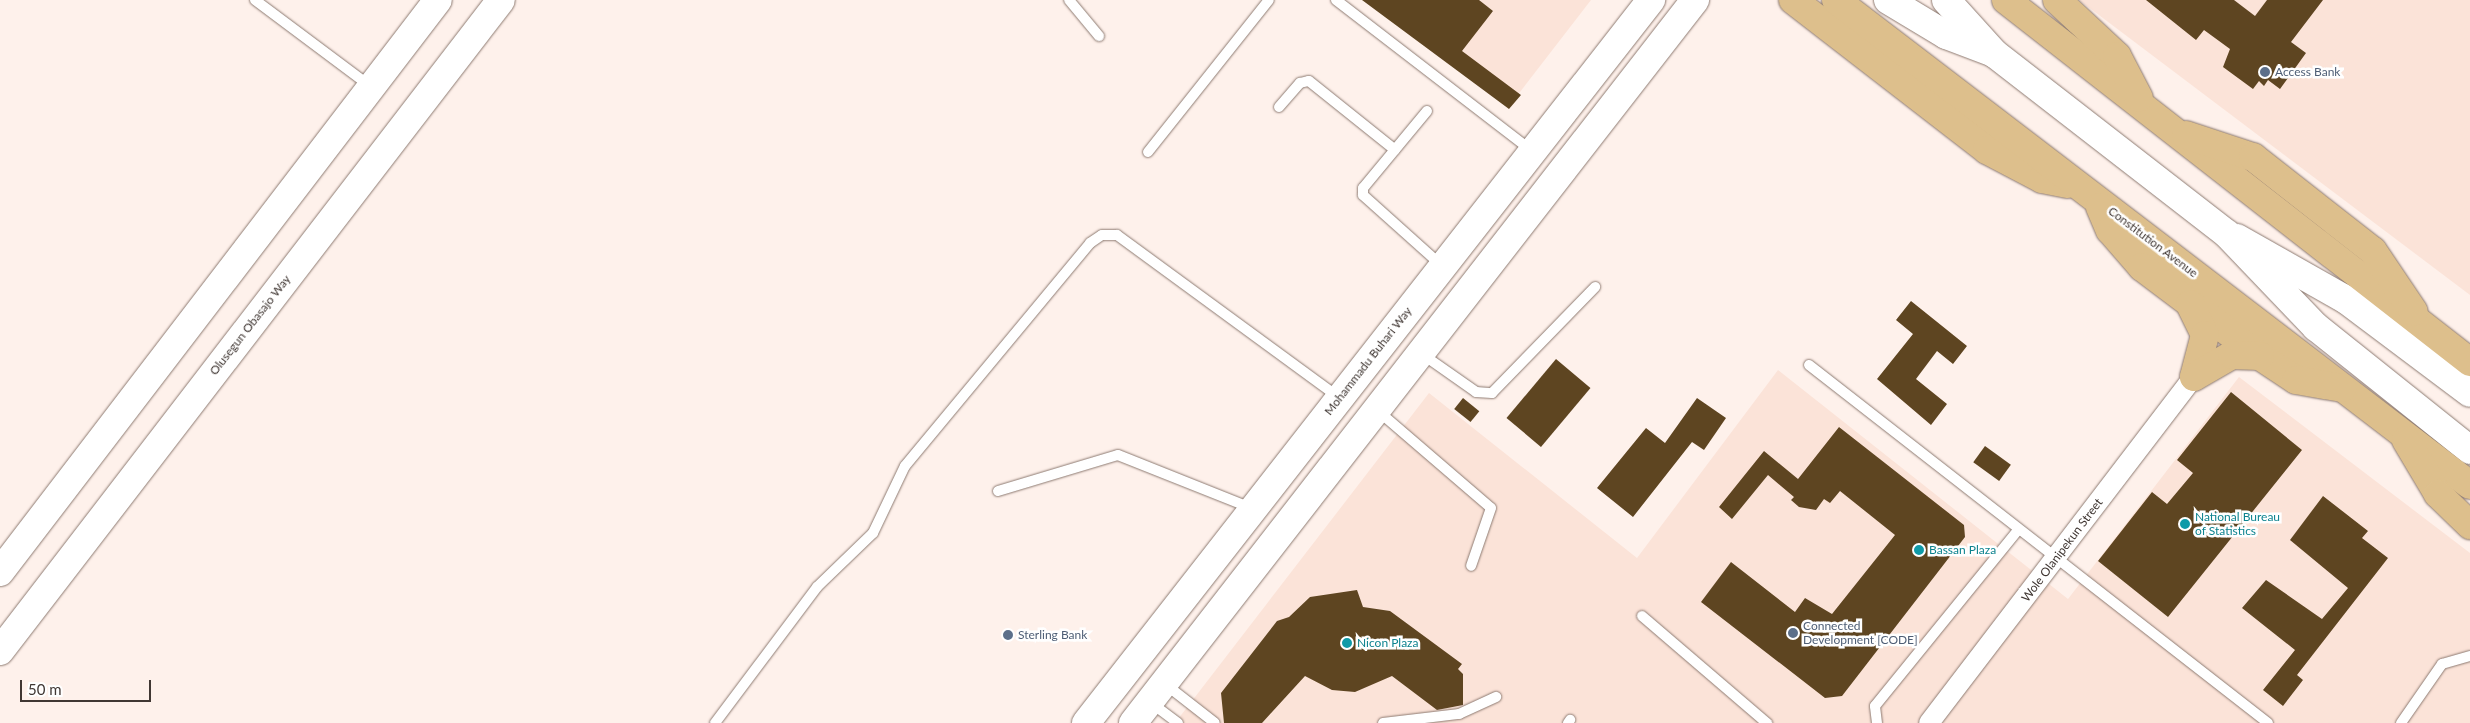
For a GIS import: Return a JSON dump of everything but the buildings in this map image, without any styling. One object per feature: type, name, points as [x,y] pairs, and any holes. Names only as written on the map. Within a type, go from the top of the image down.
[{"type":"main road","points":[[0,572],[242,261],[438,0]]},
{"type":"main road","name":"Olusegun Obasajo Way","points":[[0,652],[501,0]]},
{"type":"main road","name":"Mohammadu Buhari Way","points":[[1086,723],[1252,508],[1651,0]]},
{"type":"main road","points":[[1133,723],[1695,0]]},
{"type":"main road","points":[[1793,0],[1987,150],[2042,180],[2087,192],[2110,230],[2126,250],[2188,301],[2260,356],[2296,380],[2344,388]]},
{"type":"main road","name":"Constitution Avenue","points":[[1836,0],[2470,485]]},
{"type":"main road","points":[[1888,0],[1946,35],[1995,54]]},
{"type":"main road","points":[[1946,0],[1995,54],[2227,234],[2316,327],[2470,450]]},
{"type":"main road","points":[[2006,0],[2176,133],[2253,157],[2366,245],[2387,265],[2421,324],[2470,362]]},
{"type":"main road","points":[[2057,0],[2117,56],[2143,106]]},
{"type":"main road","points":[[2227,234],[2345,299],[2470,393]]},
{"type":"main road","points":[[2188,301],[2205,335],[2194,377]]},
{"type":"main road","points":[[2194,377],[2232,355],[2260,356]]},
{"type":"main road","points":[[1322,420],[1350,444]]},
{"type":"main road","points":[[2404,434],[2417,464],[2438,494],[2470,525]]},
{"type":"street","name":"Wole Olanipekun Street","points":[[1929,723],[2194,377]]},
{"type":"lane","points":[[255,0],[371,87]]},
{"type":"lane","points":[[1068,0],[1099,36]]},
{"type":"lane","points":[[1148,152],[1269,0]]},
{"type":"lane","points":[[1336,0],[1533,151]]},
{"type":"lane","points":[[1279,107],[1300,83],[1309,81],[1396,150]]},
{"type":"lane","points":[[1427,111],[1363,188],[1363,194],[1442,266]]},
{"type":"lane","points":[[715,723],[817,587],[873,533],[905,466],[1090,243],[1102,235],[1117,235],[1340,398]]},
{"type":"lane","points":[[1421,353],[1476,392],[1492,393],[1595,287]]},
{"type":"lane","points":[[1809,366],[2055,560],[2268,723]]},
{"type":"lane","points":[[1377,410],[1491,508],[1471,566]]},
{"type":"lane","points":[[998,491],[1118,455],[1252,508]]},
{"type":"lane","points":[[1877,723],[1875,706],[2018,530]]},
{"type":"lane","points":[[1642,616],[1767,723]]},
{"type":"lane","points":[[2401,723],[2442,664],[2470,656]]},
{"type":"lane","points":[[1157,692],[1178,723]]},
{"type":"lane","points":[[1157,692],[1215,723]]},
{"type":"lane","points":[[1383,723],[1458,714],[1496,697]]},
{"type":"shaded area","points":[[1366,0],[1591,0],[1510,105]]},
{"type":"shaded area","points":[[2079,0],[2470,0],[2470,295]]},
{"type":"shaded area","points":[[1778,370],[2068,599],[2239,377],[2470,553],[2470,723],[1175,723],[1429,393],[1637,558]]},
{"type":"place","name":"Access Bank","points":[[2265,72]]},
{"type":"place","name":"National Bureau of Statistics","points":[[2185,524]]},
{"type":"place","name":"Bassan Plaza","points":[[1919,550]]},
{"type":"place","name":"Connected Development [CODE]","points":[[1793,633]]},
{"type":"place","name":"Sterling Bank","points":[[1008,635]]},
{"type":"place","name":"Nicon Plaza","points":[[1347,643]]}]
